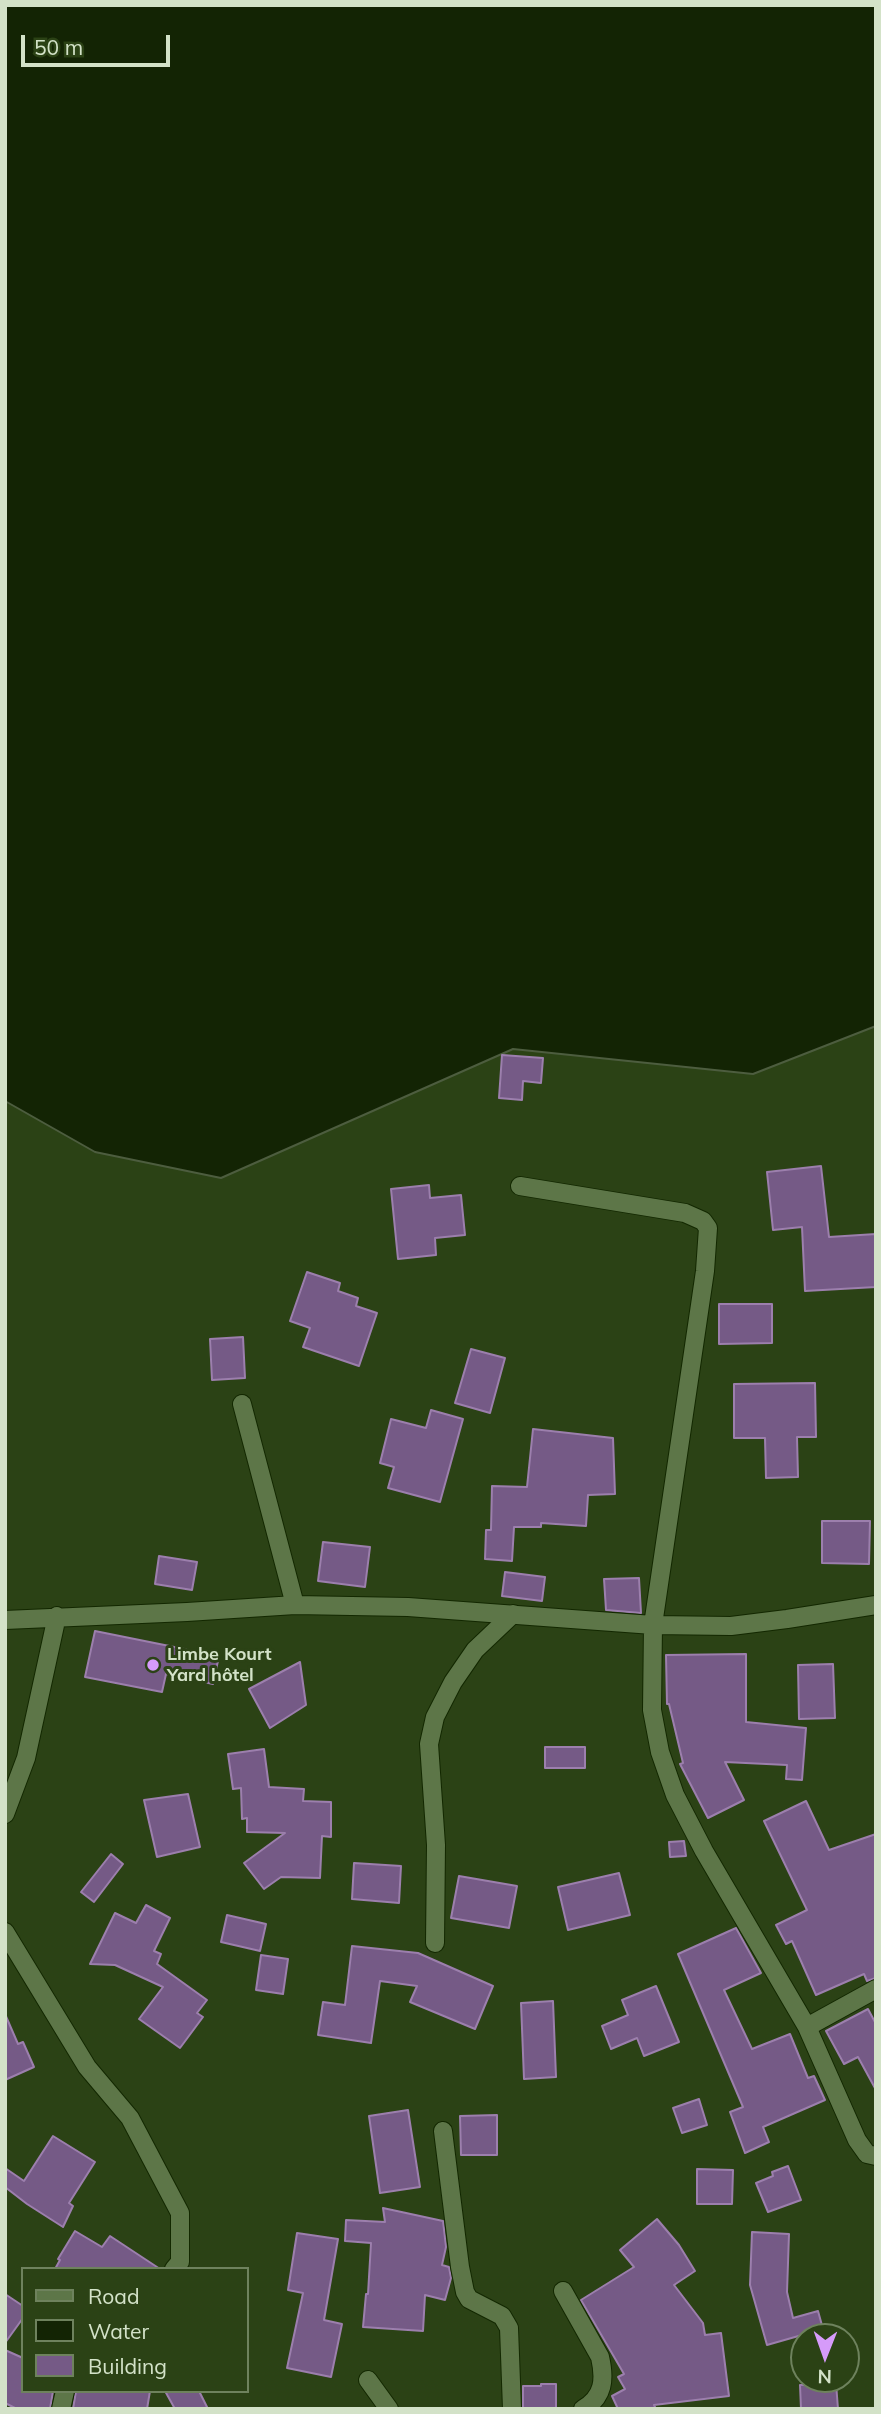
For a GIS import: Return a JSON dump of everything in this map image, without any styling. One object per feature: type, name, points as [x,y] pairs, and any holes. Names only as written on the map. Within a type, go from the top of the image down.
[{"type":"street","points":[[520,1186],[685,1213],[702,1221],[708,1228],[701,1296],[653,1625],[652,1710],[660,1752],[675,1796],[704,1851],[807,2027],[858,2140],[867,2154],[876,2157]]},
{"type":"street","points":[[242,1404],[295,1605]]},
{"type":"street","points":[[5,1620],[295,1605],[408,1607],[653,1625],[731,1626],[876,1605]]},
{"type":"street","points":[[435,1943],[436,1845],[429,1744],[435,1717],[453,1682],[475,1650],[513,1614]]},
{"type":"street","points":[[5,1814],[26,1758],[57,1616]]},
{"type":"street","points":[[5,1932],[87,2067],[130,2118],[180,2213],[180,2262],[176,2267]]},
{"type":"street","points":[[807,2027],[876,1989]]},
{"type":"street","points":[[443,2132],[465,2292],[469,2299],[502,2316],[509,2329],[512,2409]]},
{"type":"street","points":[[563,2291],[600,2357],[603,2369],[602,2384],[595,2402],[583,2409]]},
{"type":"street","points":[[368,2380],[389,2409]]},
{"type":"water","points":[[5,5],[876,5],[876,1026],[753,1074],[513,1049],[221,1178],[95,1152],[5,1101]]},
{"type":"building","points":[[502,1055],[543,1058],[541,1083],[523,1081],[522,1100],[499,1098]]},
{"type":"building","points":[[821,1166],[829,1237],[876,1234],[876,1287],[805,1291],[802,1227],[773,1230],[767,1172]]},
{"type":"building","points":[[429,1185],[430,1198],[461,1195],[465,1235],[435,1238],[436,1255],[398,1259],[391,1189]]},
{"type":"building","points":[[307,1272],[340,1283],[338,1291],[358,1298],[356,1306],[377,1313],[359,1366],[303,1347],[310,1328],[290,1321]]},
{"type":"building","points":[[719,1304],[772,1304],[772,1343],[719,1344]]},
{"type":"building","points":[[243,1337],[245,1378],[212,1380],[210,1339]]},
{"type":"building","points":[[471,1349],[505,1358],[490,1413],[455,1403]]},
{"type":"building","points":[[815,1383],[816,1437],[797,1437],[798,1477],[766,1478],[765,1438],[734,1438],[734,1384]]},
{"type":"building","points":[[431,1410],[463,1419],[440,1502],[388,1488],[394,1467],[380,1463],[391,1419],[426,1428]]},
{"type":"building","points":[[533,1429],[613,1438],[615,1494],[588,1495],[586,1526],[541,1523],[541,1527],[514,1527],[512,1561],[485,1559],[486,1530],[491,1530],[492,1486],[527,1487]]},
{"type":"building","points":[[822,1521],[870,1521],[869,1564],[822,1563]]},
{"type":"building","points":[[323,1542],[370,1547],[365,1587],[318,1581]]},
{"type":"building","points":[[159,1556],[197,1562],[192,1590],[155,1584]]},
{"type":"building","points":[[505,1572],[545,1577],[542,1601],[502,1596]]},
{"type":"building","points":[[639,1578],[641,1613],[606,1610],[604,1579]]},
{"type":"building","name":"Limbe Kourt Yard hôtel","points":[[95,1631],[219,1656],[213,1684],[166,1674],[162,1692],[85,1677]]},
{"type":"building","points":[[746,1654],[746,1722],[806,1728],[802,1780],[786,1779],[787,1765],[725,1762],[744,1800],[708,1818],[680,1764],[683,1763],[667,1704],[666,1655]]},
{"type":"building","points":[[300,1662],[306,1705],[270,1728],[249,1689]]},
{"type":"building","points":[[833,1664],[835,1718],[799,1719],[798,1665]]},
{"type":"building","points":[[545,1747],[585,1747],[585,1768],[545,1768]]},
{"type":"building","points":[[264,1749],[269,1787],[304,1789],[303,1801],[331,1802],[331,1837],[322,1836],[320,1878],[281,1877],[264,1889],[244,1863],[285,1833],[247,1832],[247,1818],[242,1819],[241,1788],[233,1789],[228,1754]]},
{"type":"building","points":[[188,1794],[200,1847],[157,1857],[144,1800]]},
{"type":"building","points":[[806,1801],[829,1850],[876,1834],[876,1978],[867,1981],[864,1974],[816,1995],[792,1941],[786,1944],[776,1925],[807,1910],[764,1821]]},
{"type":"building","points":[[684,1841],[686,1856],[670,1857],[669,1842]]},
{"type":"building","points":[[111,1854],[123,1864],[94,1902],[81,1892]]},
{"type":"building","points":[[354,1863],[401,1866],[399,1903],[352,1899]]},
{"type":"building","points":[[619,1873],[630,1915],[568,1930],[558,1887]]},
{"type":"building","points":[[459,1876],[517,1886],[509,1928],[451,1918]]},
{"type":"building","points":[[146,1905],[170,1918],[154,1951],[161,1954],[157,1964],[207,2000],[197,2013],[203,2017],[180,2048],[139,2019],[163,1987],[115,1965],[90,1964],[115,1913],[136,1923]]},
{"type":"building","points":[[227,1915],[266,1924],[260,1951],[221,1942]]},
{"type":"building","points":[[736,1928],[761,1973],[724,1990],[752,2049],[790,2034],[808,2078],[814,2076],[825,2100],[763,2127],[769,2142],[745,2153],[730,2112],[743,2107],[678,1954]]},
{"type":"building","points":[[352,1946],[418,1953],[493,1986],[475,2029],[410,2002],[417,1986],[380,1981],[371,2043],[318,2035],[323,2002],[345,2005]]},
{"type":"building","points":[[261,1955],[288,1959],[283,1994],[256,1990]]},
{"type":"building","points":[[656,1986],[679,2042],[644,2056],[637,2038],[611,2049],[602,2026],[628,2015],[622,2000]]},
{"type":"building","points":[[553,2001],[556,2077],[524,2079],[521,2003]]},
{"type":"building","points":[[868,2009],[876,2024],[876,2090],[858,2057],[844,2064],[826,2031]]},
{"type":"building","points":[[5,2014],[18,2044],[23,2042],[34,2067],[5,2080]]},
{"type":"building","points":[[699,2099],[707,2125],[682,2133],[673,2108]]},
{"type":"building","points":[[408,2110],[420,2187],[380,2193],[369,2116]]},
{"type":"building","points":[[497,2115],[497,2155],[461,2155],[460,2116]]},
{"type":"building","points":[[53,2136],[95,2162],[69,2203],[73,2206],[63,2227],[5,2187],[5,2168],[24,2181]]},
{"type":"building","points":[[788,2166],[801,2200],[768,2212],[756,2183],[773,2176],[772,2172]]},
{"type":"building","points":[[697,2169],[733,2170],[732,2204],[697,2204]]},
{"type":"building","points":[[383,2208],[443,2221],[446,2247],[442,2265],[449,2267],[451,2278],[445,2300],[425,2295],[423,2331],[363,2327],[371,2243],[345,2241],[346,2220],[385,2222]]},
{"type":"building","points":[[657,2219],[679,2245],[695,2271],[674,2285],[703,2323],[705,2335],[721,2333],[729,2396],[654,2405],[656,2409],[618,2409],[612,2396],[625,2389],[618,2377],[624,2374],[581,2300],[634,2267],[620,2250]]},
{"type":"building","points":[[75,2231],[102,2247],[110,2236],[157,2267],[56,2267],[60,2260],[58,2259]]},
{"type":"building","points":[[752,2232],[789,2234],[787,2292],[793,2318],[818,2311],[821,2323],[790,2323],[790,2338],[767,2345],[750,2285]]},
{"type":"building","points":[[297,2233],[338,2239],[324,2320],[342,2324],[331,2377],[287,2368],[303,2293],[288,2290]]},
{"type":"building","points":[[5,2294],[21,2305],[21,2321],[5,2343]]},
{"type":"building","points":[[5,2350],[21,2357],[21,2393],[53,2393],[50,2409],[17,2409],[5,2403]]},
{"type":"building","points":[[556,2384],[556,2409],[523,2409],[523,2386]]},
{"type":"building","points":[[76,2393],[150,2393],[147,2409],[73,2409]]},
{"type":"building","points":[[166,2393],[200,2393],[208,2409],[175,2409]]},
{"type":"building","points":[[800,2393],[837,2393],[838,2409],[801,2409]]},
{"type":"place","name":"Limbe Kourt Yard hôtel","points":[[153,1665]]}]
